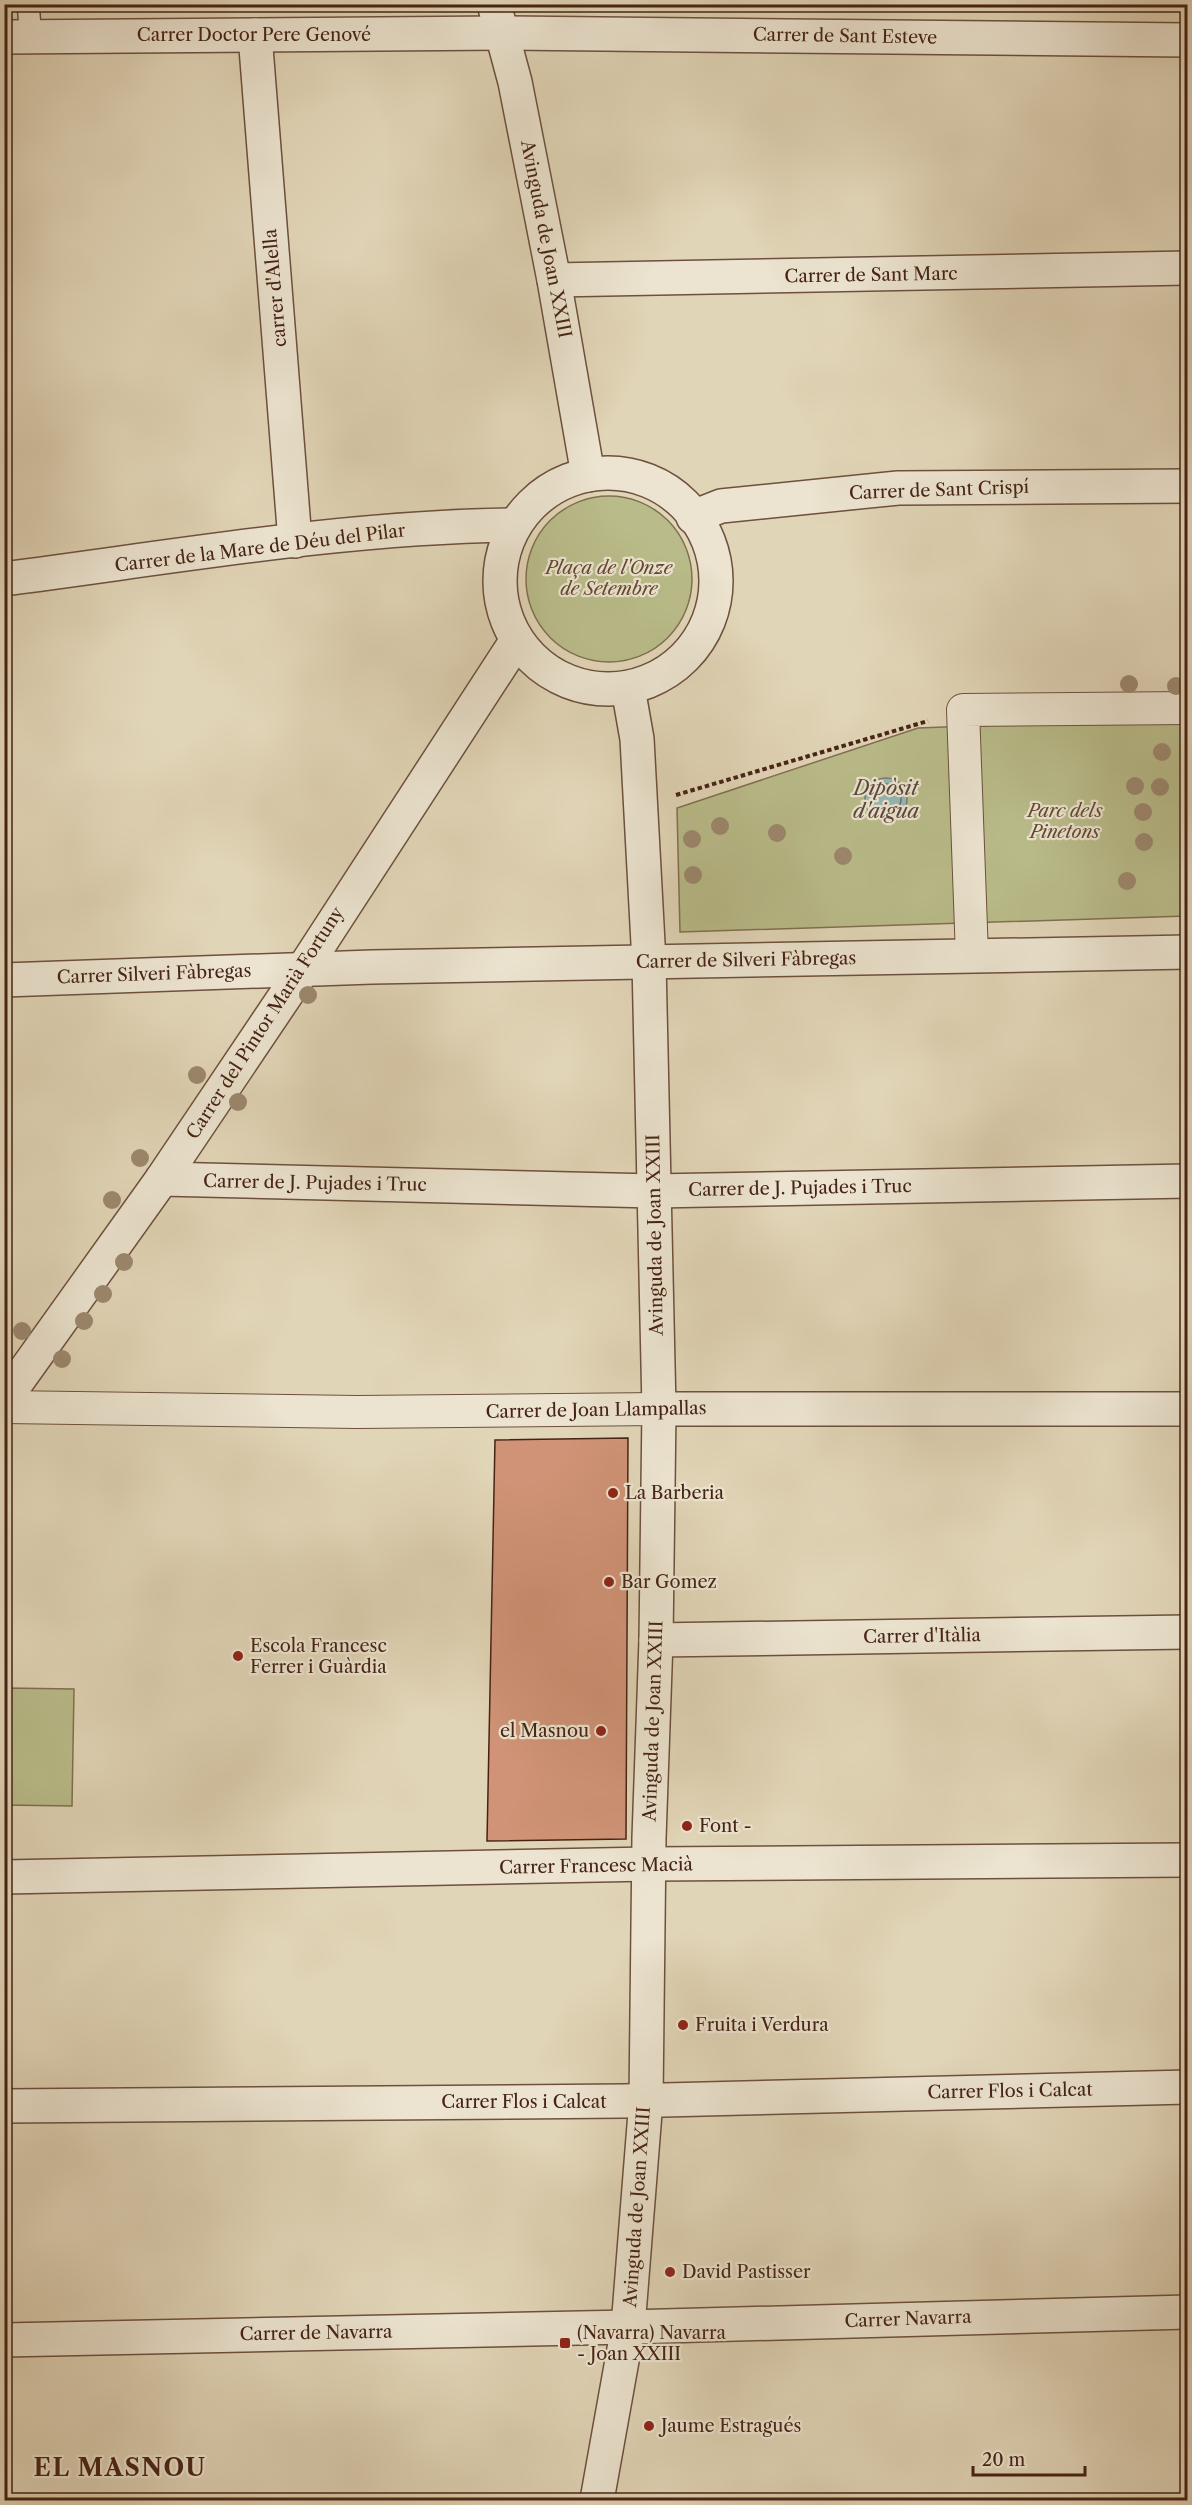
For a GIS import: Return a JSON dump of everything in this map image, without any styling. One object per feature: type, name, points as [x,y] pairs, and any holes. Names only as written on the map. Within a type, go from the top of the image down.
[{"type":"street","name":"Carrer Doctor Pere Genové","points":[[18,37],[255,35],[499,19]]},
{"type":"street","name":"Carrer de Sant Esteve","points":[[499,19],[1188,40]]},
{"type":"street","name":"Avinguda de Joan XXIII","points":[[499,19],[515,82],[554,280],[588,475]]},
{"type":"street","name":"carrer d'Alella","points":[[255,35],[295,541]]},
{"type":"street","name":"Carrer de Sant Marc","points":[[554,280],[1188,268]]},
{"type":"street","points":[[610,474],[636,478],[661,488],[682,504],[693,517],[711,551],[716,580],[712,610],[700,638],[681,661],[648,683],[628,688],[596,689],[565,681],[538,664],[517,640],[503,610],[499,577],[506,544],[515,525],[528,508],[545,494],[563,483],[588,475],[610,474]]},
{"type":"street","name":"Carrer de Sant Crispí","points":[[693,517],[722,506],[898,488],[1188,486]]},
{"type":"street","name":"Carrer de la Mare de Déu del Pilar","points":[[4,579],[295,541],[457,526],[515,525]]},
{"type":"street","name":"Carrer del Pintor Marià Fortuny","points":[[4,1400],[162,1179],[304,968],[517,640]]},
{"type":"street","name":"Avinguda de Joan XXIII","points":[[597,2500],[628,2327],[646,2100],[656,1640],[659,1409],[649,962],[637,739],[628,688]]},
{"type":"street","points":[[972,956],[963,710],[1188,708]]},
{"type":"street","name":"Carrer de Silveri Fàbregas","points":[[304,968],[1188,952]]},
{"type":"street","name":"Carrer Silveri Fàbregas","points":[[4,980],[304,968]]},
{"type":"street","name":"Carrer de J. Pujades i Truc","points":[[162,1179],[654,1191],[1188,1181]]},
{"type":"street","name":"Carrer de Joan Llampallas","points":[[4,1407],[357,1412],[659,1409],[1188,1409]]},
{"type":"street","name":"Carrer d'Itàlia","points":[[656,1640],[1188,1632]]},
{"type":"street","name":"Carrer Francesc Macià","points":[[4,1877],[650,1864],[1188,1860]]},
{"type":"street","name":"Carrer Flos i Calcat","points":[[4,2106],[646,2100],[1188,2087]]},
{"type":"street","name":"Carrer Navarra","points":[[628,2327],[1188,2312]]},
{"type":"street","name":"Carrer de Navarra","points":[[4,2340],[628,2327]]},
{"type":"lane","points":[[18,37],[28,4]]},
{"type":"path","points":[[641,806],[963,710]]},
{"type":"green space","name":"Plaça de l'Onze de Setembre","points":[[609,496],[641,502],[668,520],[686,547],[692,579],[686,611],[668,638],[641,656],[609,662],[577,656],[550,638],[532,611],[526,579],[532,547],[550,520],[577,502]]},
{"type":"green space","name":"Parc dels Pinetons","points":[[1110,721],[1187,722],[1187,916],[680,932],[677,808],[918,728]]},
{"type":"green space","points":[[5,1688],[74,1689],[72,1806],[5,1805]]},
{"type":"water","name":"Dipòsit d'aigua","points":[[886,778],[901,784],[907,799],[901,814],[886,820],[871,814],[865,799],[871,784]]},
{"type":"building","points":[[628,1438],[626,1839],[487,1841],[495,1440]]},
{"type":"place","name":"La Barberia","points":[[613,1493]]},
{"type":"place","name":"Bar Gomez","points":[[609,1582]]},
{"type":"place","name":"Escola Francesc Ferrer i Guàrdia","points":[[238,1656]]},
{"type":"place","name":"el Masnou","points":[[601,1731]]},
{"type":"place","name":"Font -","points":[[687,1826]]},
{"type":"place","name":"Fruita i Verdura","points":[[683,2025]]},
{"type":"place","name":"David Pastisser","points":[[670,2272]]},
{"type":"place","name":"(Navarra) Navarra - Joan XXIII","points":[[565,2343]]},
{"type":"place","name":"Jaume Estragués","points":[[649,2426]]},
{"type":"district","name":"EL MASNOU","points":[[120,2468]]}]
